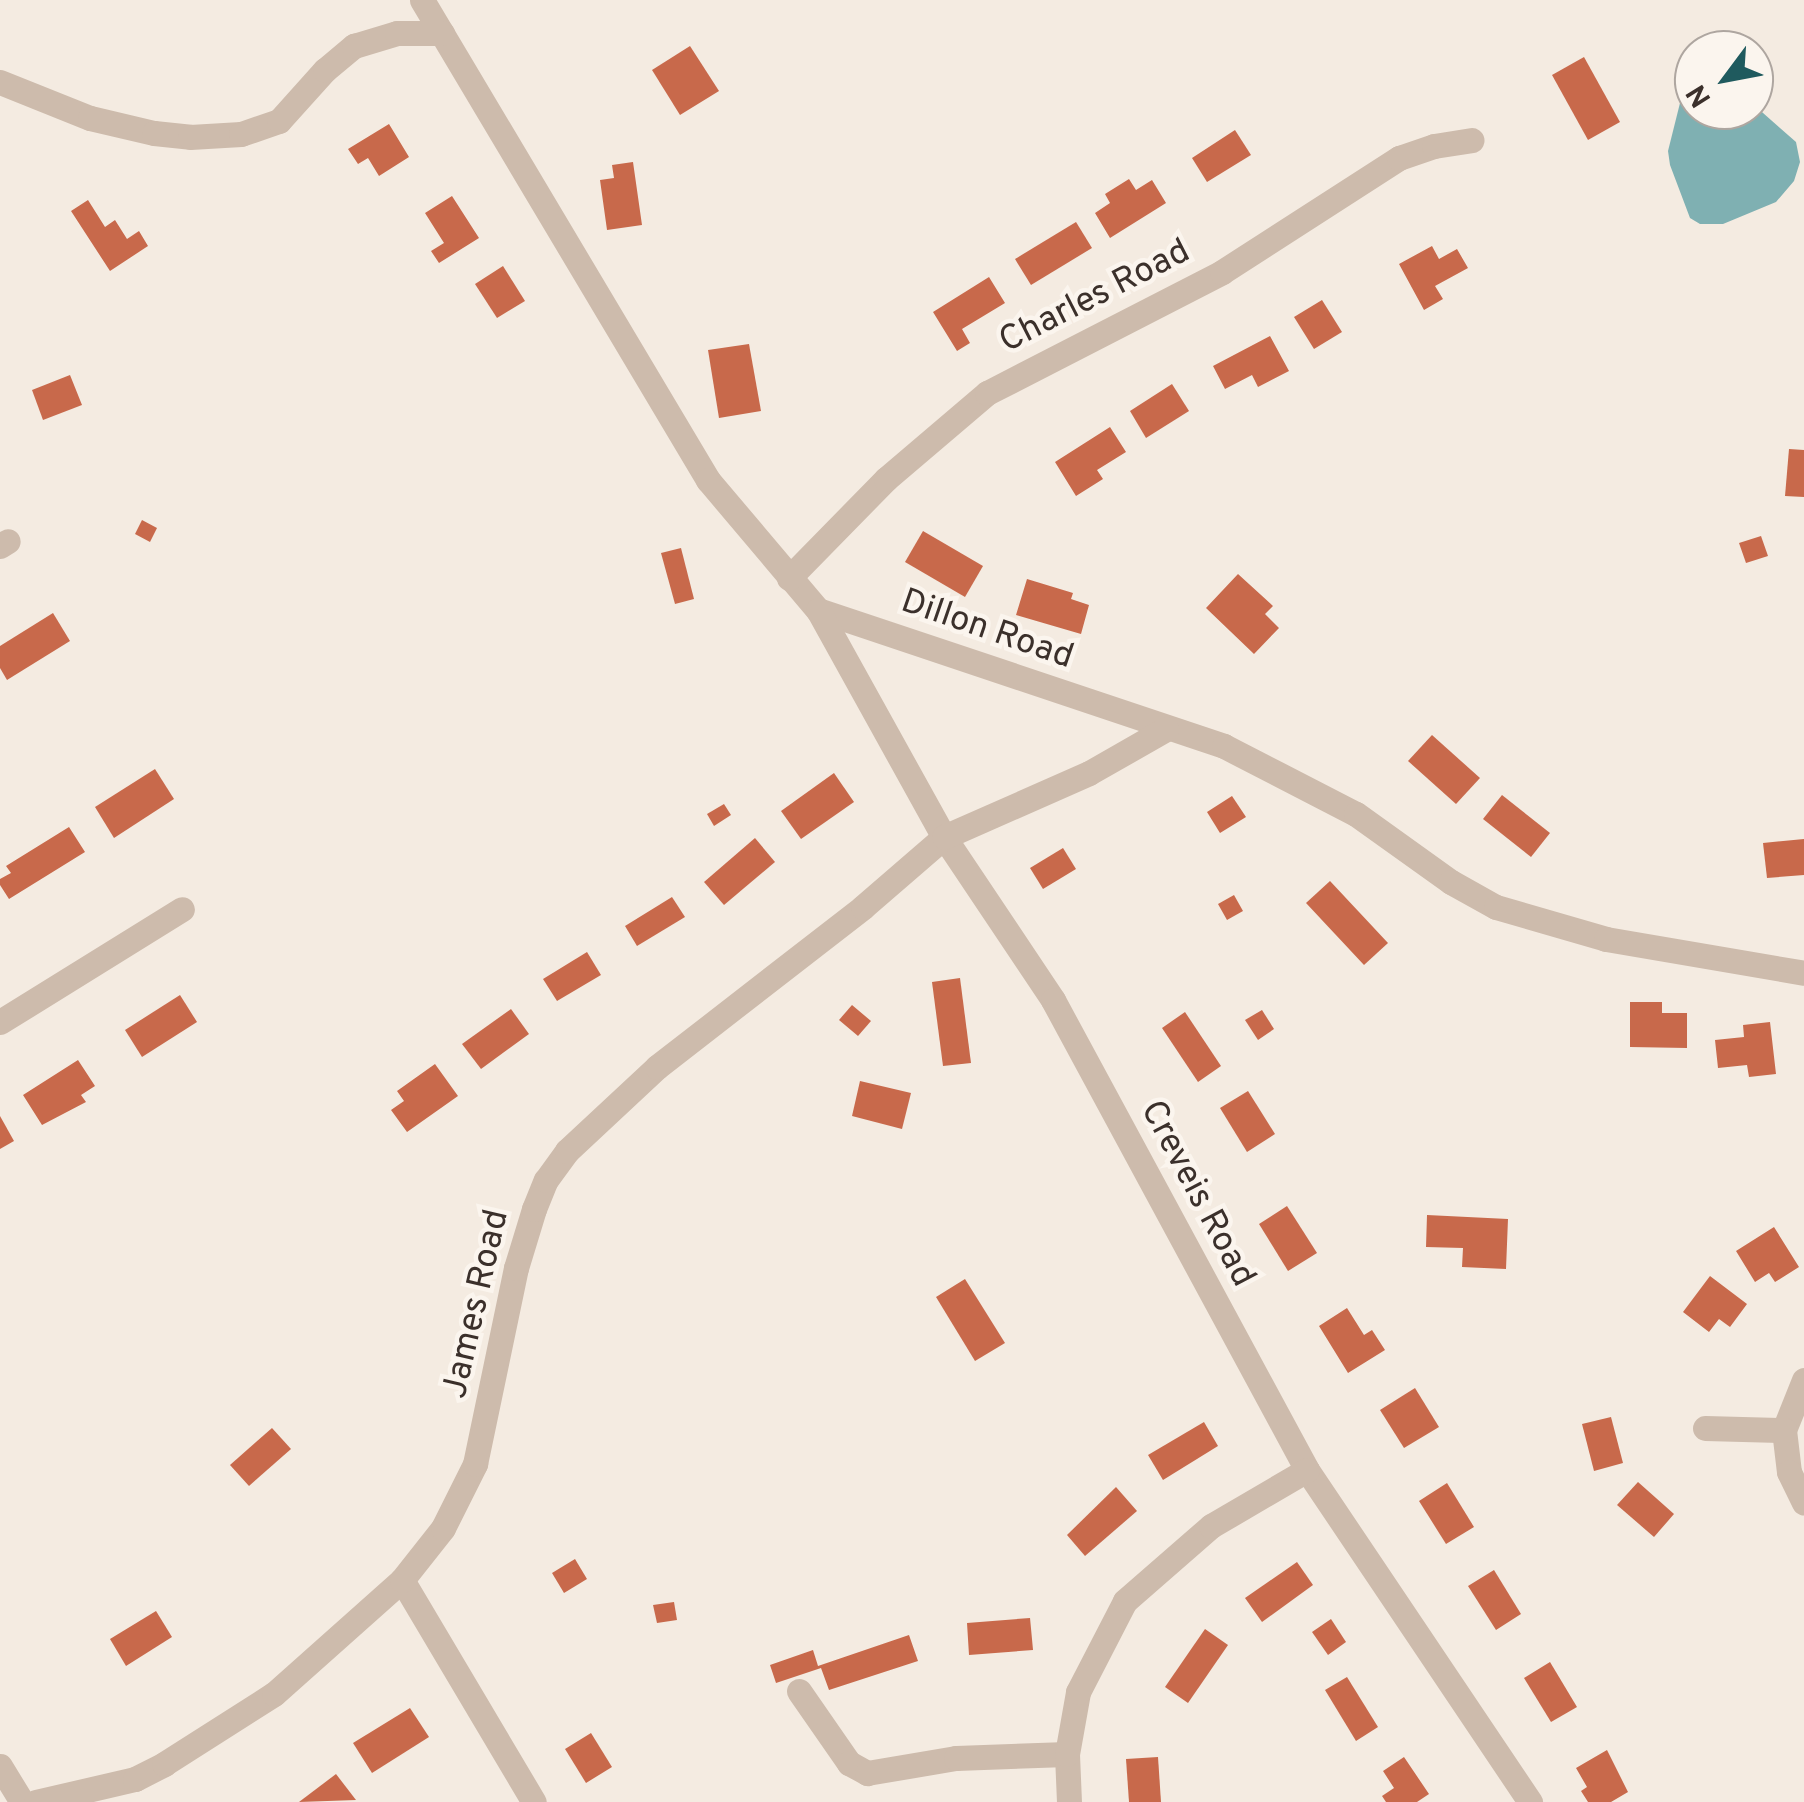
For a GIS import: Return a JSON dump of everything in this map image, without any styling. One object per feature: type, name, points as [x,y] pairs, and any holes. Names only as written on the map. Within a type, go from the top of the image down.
[{"type":"street","name":"Dillon Road","points":[[422,0],[708,480],[818,610],[1224,746],[1279,770],[1356,814],[1451,882],[1496,907],[1637,946],[1804,973]]},
{"type":"street","points":[[0,82],[90,118],[154,133],[190,137],[241,134],[279,121],[325,70],[354,46],[396,33],[442,33]]},
{"type":"street","name":"Charles Road","points":[[789,578],[886,479],[987,393],[1222,272],[1399,158],[1434,146],[1472,140]]},
{"type":"street","name":"Creveis Road","points":[[818,610],[944,837],[1052,1000],[1307,1470],[1530,1802]]},
{"type":"street","name":"James Road","points":[[36,1802],[110,1787],[164,1764],[274,1694],[402,1580],[443,1528],[475,1464],[529,1224],[546,1180],[567,1151],[657,1067],[862,907],[944,837],[1088,773],[1166,729]]},
{"type":"street","points":[[0,1022],[182,910]]},
{"type":"street","points":[[1804,1380],[1784,1430],[1790,1472],[1804,1503]]},
{"type":"street","points":[[1705,1428],[1784,1430]]},
{"type":"street","points":[[1069,1802],[1067,1754],[1078,1692],[1125,1600],[1211,1526],[1307,1470]]},
{"type":"street","points":[[402,1580],[534,1802]]},
{"type":"street","points":[[799,1691],[849,1762],[867,1773],[956,1758],[1067,1754]]},
{"type":"street","points":[[0,1766],[22,1802]]},
{"type":"water","points":[[1774,123],[1796,142],[1800,162],[1794,181],[1776,202],[1723,224],[1700,224],[1690,218],[1668,151],[1674,127],[1774,130]]},
{"type":"building","points":[[690,46],[719,91],[680,115],[652,70]]},
{"type":"building","points":[[1584,57],[1620,122],[1588,140],[1552,75]]},
{"type":"building","points":[[389,124],[409,157],[379,176],[368,158],[358,164],[348,149]]},
{"type":"building","points":[[1235,130],[1251,155],[1207,182],[1192,158]]},
{"type":"building","points":[[633,162],[642,225],[607,230],[600,180],[614,178],[612,165]]},
{"type":"building","points":[[1129,179],[1136,190],[1152,180],[1166,203],[1110,238],[1095,213],[1110,203],[1105,194]]},
{"type":"building","points":[[452,196],[479,238],[439,263],[431,251],[444,243],[425,213]]},
{"type":"building","points":[[88,200],[105,227],[115,220],[127,239],[139,231],[148,246],[110,271],[71,211]]},
{"type":"building","points":[[1076,222],[1092,248],[1031,285],[1015,259]]},
{"type":"building","points":[[1432,246],[1439,259],[1457,249],[1468,268],[1435,286],[1443,299],[1424,310],[1399,264]]},
{"type":"building","points":[[503,266],[525,301],[497,318],[475,284]]},
{"type":"building","points":[[989,277],[1005,303],[962,329],[970,343],[957,351],[933,312]]},
{"type":"building","points":[[1322,300],[1342,332],[1314,349],[1294,317]]},
{"type":"building","points":[[1270,336],[1289,371],[1258,387],[1252,375],[1225,389],[1213,366]]},
{"type":"building","points":[[749,344],[761,411],[719,418],[708,350]]},
{"type":"building","points":[[70,375],[82,405],[43,420],[32,390]]},
{"type":"building","points":[[1172,384],[1189,411],[1146,438],[1130,411]]},
{"type":"building","points":[[1110,427],[1126,452],[1097,470],[1103,479],[1076,496],[1055,462]]},
{"type":"building","points":[[1789,449],[1804,450],[1804,497],[1785,496]]},
{"type":"building","points":[[142,520],[157,528],[150,542],[135,534]]},
{"type":"building","points":[[923,531],[983,566],[965,597],[905,562]]},
{"type":"building","points":[[1761,536],[1768,556],[1746,563],[1739,543]]},
{"type":"building","points":[[681,548],[694,599],[675,604],[661,553]]},
{"type":"building","points":[[1238,574],[1273,606],[1265,614],[1279,628],[1254,654],[1206,608]]},
{"type":"building","points":[[1027,579],[1073,593],[1071,599],[1089,605],[1081,634],[1016,615]]},
{"type":"building","points":[[53,613],[70,641],[7,680],[0,668],[0,646]]},
{"type":"building","points":[[1432,735],[1480,778],[1456,804],[1408,761]]},
{"type":"building","points":[[155,769],[174,799],[114,838],[95,807]]},
{"type":"building","points":[[834,773],[854,802],[801,839],[781,811]]},
{"type":"building","points":[[1502,795],[1550,833],[1531,857],[1483,819]]},
{"type":"building","points":[[1232,796],[1246,817],[1220,833],[1207,812]]},
{"type":"building","points":[[724,804],[731,815],[714,826],[707,814]]},
{"type":"building","points":[[69,827],[85,852],[9,899],[0,885],[0,879],[11,873],[6,866]]},
{"type":"building","points":[[755,838],[775,862],[724,905],[704,882]]},
{"type":"building","points":[[1804,839],[1804,875],[1767,878],[1763,843]]},
{"type":"building","points":[[1063,848],[1076,869],[1043,889],[1030,868]]},
{"type":"building","points":[[1330,881],[1388,943],[1364,965],[1306,903]]},
{"type":"building","points":[[1234,895],[1243,911],[1227,920],[1218,904]]},
{"type":"building","points":[[672,897],[685,917],[637,946],[625,926]]},
{"type":"building","points":[[587,952],[601,975],[557,1001],[543,979]]},
{"type":"building","points":[[960,978],[971,1063],[943,1066],[932,982]]},
{"type":"building","points":[[180,995],[197,1022],[142,1057],[125,1030]]},
{"type":"building","points":[[1630,1002],[1662,1002],[1662,1013],[1687,1013],[1687,1048],[1630,1047]]},
{"type":"building","points":[[852,1005],[871,1021],[858,1036],[839,1020]]},
{"type":"building","points":[[511,1009],[529,1034],[481,1069],[462,1044]]},
{"type":"building","points":[[1262,1010],[1274,1029],[1258,1040],[1245,1020]]},
{"type":"building","points":[[1185,1012],[1221,1066],[1198,1082],[1162,1028]]},
{"type":"building","points":[[1770,1022],[1776,1074],[1749,1077],[1747,1065],[1718,1068],[1715,1040],[1744,1037],[1743,1025]]},
{"type":"building","points":[[78,1060],[95,1086],[81,1095],[86,1102],[42,1125],[23,1095]]},
{"type":"building","points":[[435,1064],[458,1096],[407,1132],[391,1110],[404,1101],[397,1091]]},
{"type":"building","points":[[860,1081],[911,1093],[902,1129],[852,1116]]},
{"type":"building","points":[[1248,1091],[1275,1134],[1247,1152],[1220,1108]]},
{"type":"building","points":[[0,1116],[14,1141],[0,1149]]},
{"type":"building","points":[[1287,1206],[1317,1253],[1288,1271],[1259,1224]]},
{"type":"building","points":[[1427,1215],[1508,1219],[1506,1269],[1462,1267],[1463,1248],[1426,1247]]},
{"type":"building","points":[[1774,1227],[1799,1267],[1775,1282],[1769,1273],[1755,1282],[1736,1251]]},
{"type":"building","points":[[1710,1276],[1747,1304],[1730,1327],[1719,1319],[1709,1332],[1683,1312]]},
{"type":"building","points":[[965,1279],[1005,1343],[975,1361],[936,1297]]},
{"type":"building","points":[[1347,1308],[1364,1335],[1372,1330],[1385,1350],[1348,1373],[1319,1326]]},
{"type":"building","points":[[1415,1388],[1439,1427],[1404,1448],[1380,1410]]},
{"type":"building","points":[[1611,1417],[1623,1463],[1594,1471],[1582,1424]]},
{"type":"building","points":[[1204,1422],[1218,1446],[1163,1480],[1148,1455]]},
{"type":"building","points":[[272,1428],[291,1449],[249,1486],[230,1465]]},
{"type":"building","points":[[1638,1482],[1674,1514],[1654,1537],[1617,1505]]},
{"type":"building","points":[[1447,1483],[1474,1527],[1446,1544],[1419,1501]]},
{"type":"building","points":[[1116,1487],[1137,1511],[1085,1556],[1067,1535]]},
{"type":"building","points":[[575,1559],[587,1579],[564,1593],[552,1573]]},
{"type":"building","points":[[1297,1562],[1313,1585],[1262,1622],[1245,1598]]},
{"type":"building","points":[[1494,1570],[1521,1614],[1496,1630],[1468,1586]]},
{"type":"building","points":[[674,1602],[677,1620],[657,1623],[653,1605]]},
{"type":"building","points":[[156,1611],[172,1637],[126,1666],[110,1639]]},
{"type":"building","points":[[1030,1618],[1033,1650],[969,1655],[967,1623]]},
{"type":"building","points":[[1331,1619],[1346,1642],[1328,1655],[1312,1632]]},
{"type":"building","points":[[1205,1629],[1228,1645],[1188,1703],[1165,1687]]},
{"type":"building","points":[[909,1635],[918,1661],[829,1690],[821,1668],[776,1683],[770,1665],[813,1650],[818,1666]]},
{"type":"building","points":[[1550,1662],[1577,1707],[1551,1722],[1524,1678]]},
{"type":"building","points":[[1347,1677],[1378,1727],[1356,1741],[1325,1690]]},
{"type":"building","points":[[410,1708],[429,1737],[372,1773],[353,1743]]},
{"type":"building","points":[[591,1733],[612,1767],[586,1783],[565,1749]]},
{"type":"building","points":[[1607,1750],[1628,1792],[1611,1802],[1588,1802],[1581,1791],[1587,1787],[1576,1768]]},
{"type":"building","points":[[1158,1757],[1161,1802],[1129,1802],[1126,1759]]},
{"type":"building","points":[[1404,1757],[1429,1794],[1417,1802],[1386,1802],[1382,1796],[1394,1788],[1383,1771]]},
{"type":"building","points":[[336,1774],[356,1800],[299,1802]]}]
